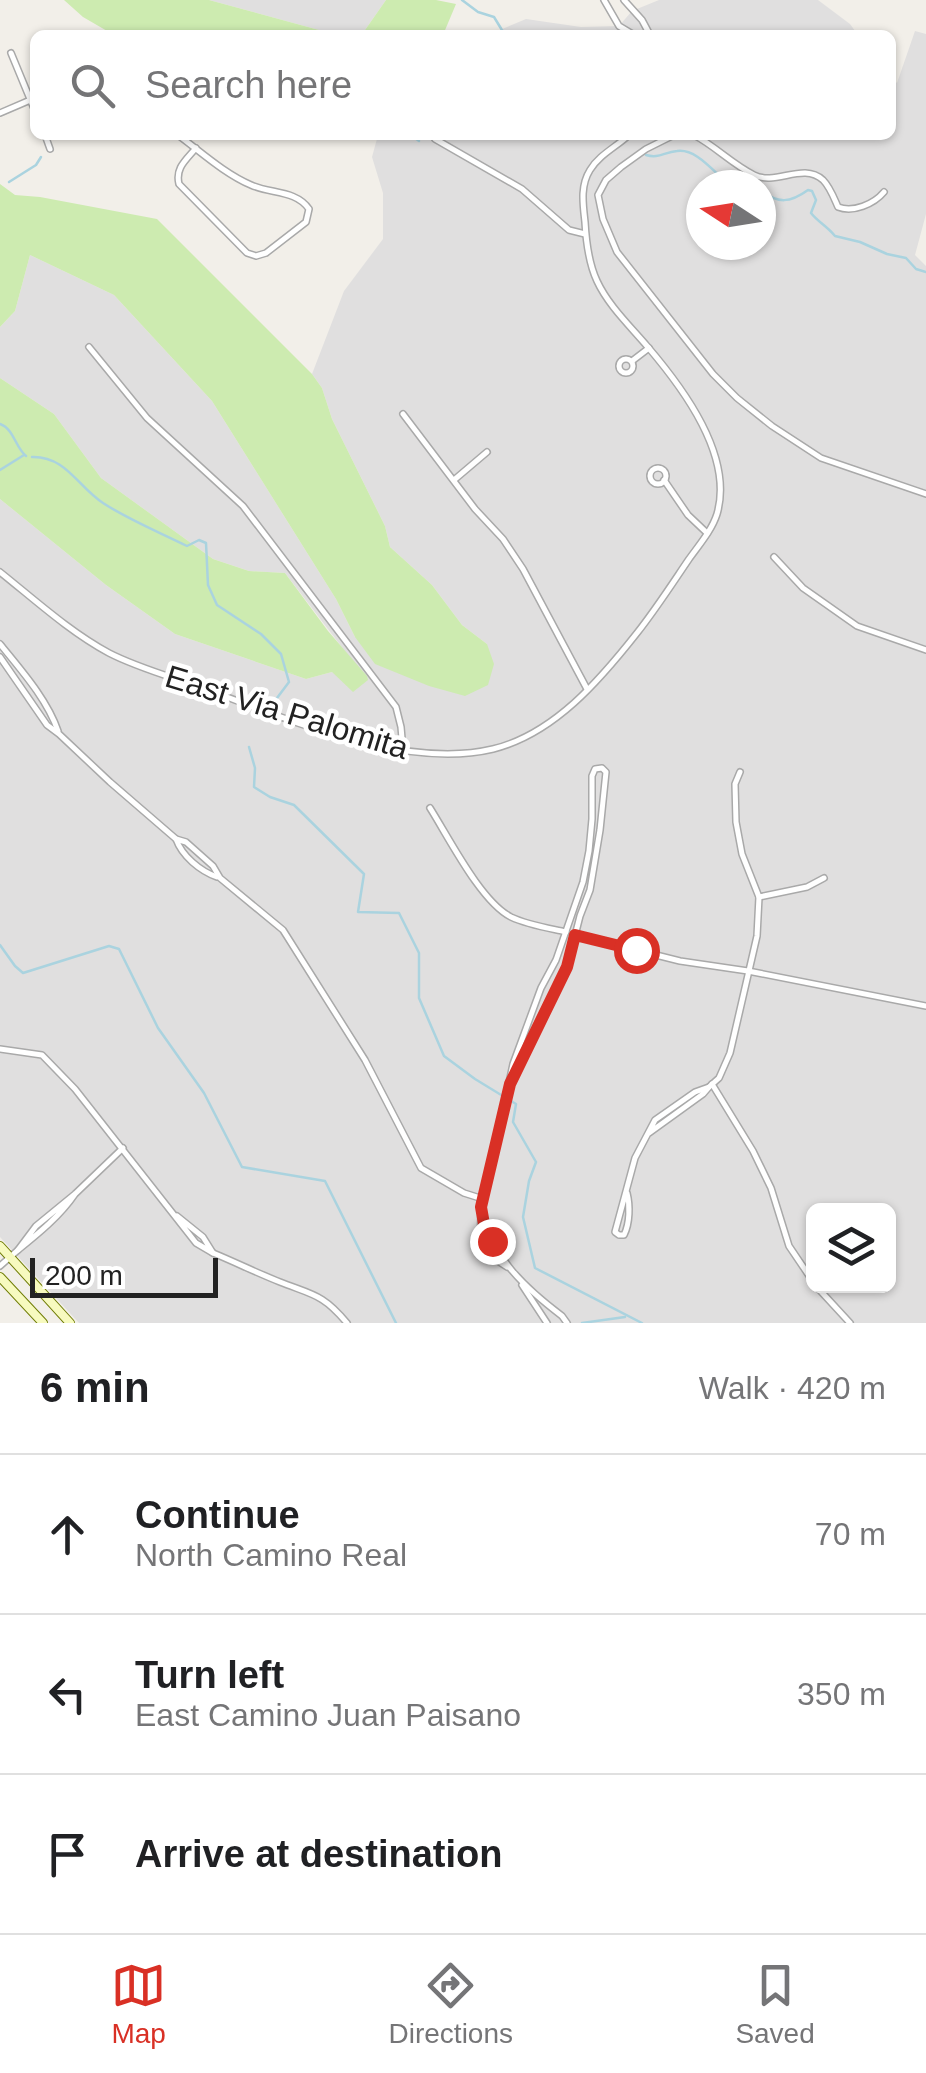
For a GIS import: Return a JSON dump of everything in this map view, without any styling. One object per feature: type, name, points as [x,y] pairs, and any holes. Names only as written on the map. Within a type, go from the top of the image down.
[{"type":"main road","points":[[0,1246],[70,1323]]},
{"type":"main road","points":[[0,1278],[42,1323]]},
{"type":"street","points":[[604,0],[619,26],[626,30]]},
{"type":"street","points":[[624,0],[647,30]]},
{"type":"street","points":[[11,53],[30,94]]},
{"type":"street","points":[[0,113],[30,101]]},
{"type":"street","points":[[46,140],[50,149]]},
{"type":"street","points":[[185,140],[252,186],[288,194],[302,200],[313,212],[306,222],[252,258],[175,177],[196,148]]},
{"type":"street","points":[[438,140],[522,189],[569,230],[586,234]]},
{"type":"street","name":"East Via Palomita","points":[[0,572],[79,635],[111,654],[279,716],[358,740],[443,755],[495,749],[562,714],[621,654],[649,618],[707,533],[716,517],[720,496],[720,468],[712,444],[685,396],[596,280],[586,234],[583,190],[593,164],[623,140]]},
{"type":"street","points":[[664,140],[606,180],[598,194],[602,220],[617,252],[736,398],[821,458],[926,494]]},
{"type":"street","points":[[702,140],[760,177],[803,172],[819,176],[838,207],[845,210],[865,205],[884,192]]},
{"type":"street","points":[[90,346],[147,418],[243,506],[396,707],[403,750]]},
{"type":"street","points":[[632,362],[649,348]]},
{"type":"street","points":[[403,414],[475,509],[503,539],[587,689]]},
{"type":"street","points":[[454,480],[487,452]]},
{"type":"street","points":[[664,480],[688,516],[707,533]]},
{"type":"street","points":[[774,556],[803,588],[857,626],[926,650]]},
{"type":"street","points":[[0,644],[26,677],[59,734]]},
{"type":"street","points":[[0,657],[47,725],[283,930],[365,1060],[421,1168],[464,1194],[483,1199]]},
{"type":"street","points":[[507,1267],[480,1246],[483,1199],[513,1064],[583,882],[592,819],[592,776],[595,769],[602,768],[606,772],[604,794],[590,890],[567,967],[510,1084]]},
{"type":"street","points":[[626,1193],[628,1228],[619,1236],[615,1232],[617,1220],[634,1158],[649,1134],[719,1078],[728,1060],[757,936],[759,898],[738,837],[735,791],[740,772]]},
{"type":"street","points":[[430,808],[481,888],[498,908],[519,920],[680,960],[926,1006]]},
{"type":"street","points":[[759,898],[807,887],[824,878]]},
{"type":"street","points":[[0,1049],[42,1055],[124,1148],[196,1243],[282,1283],[310,1291],[333,1306],[347,1323]]},
{"type":"street","points":[[711,1086],[753,1151],[771,1190],[789,1246],[806,1271]]},
{"type":"street","points":[[0,1266],[36,1226],[124,1148]]},
{"type":"street","points":[[481,1212],[507,1267],[567,1323]]},
{"type":"street","points":[[521,1282],[547,1323]]},
{"type":"street","points":[[823,1293],[850,1323]]},
{"type":"shaded area","points":[[209,0],[386,0],[365,30],[319,30]]},
{"type":"shaded area","points":[[659,0],[818,0],[854,30],[500,30],[526,19],[581,27],[619,26],[632,11]]},
{"type":"shaded area","points":[[915,31],[926,34],[926,214],[915,255],[926,266],[926,1323],[79,1323],[0,1237],[0,499],[106,585],[175,634],[306,679],[332,672],[367,680],[285,573],[249,571],[213,559],[101,478],[54,414],[0,378],[0,327],[15,311],[30,255],[114,295],[212,401],[336,599],[355,637],[487,644],[462,625],[432,585],[390,547],[385,526],[312,374],[344,291],[383,239],[383,193],[372,157],[377,140],[896,140],[896,82]]},
{"type":"green space","points":[[64,0],[209,0],[319,30],[105,30]]},
{"type":"green space","points":[[386,0],[456,4],[445,30],[365,30]]},
{"type":"green space","points":[[0,184],[15,195],[157,219],[312,374],[385,526],[390,547],[432,585],[462,625],[487,644],[494,664],[488,685],[465,696],[375,664],[212,401],[114,295],[30,255],[15,311],[0,327]]},
{"type":"green space","points":[[0,378],[54,414],[101,478],[213,559],[249,571],[285,573],[368,680],[353,692],[332,672],[306,679],[175,634],[106,585],[0,499]]},
{"type":"waterway","points":[[462,0],[478,12],[494,17],[502,30]]},
{"type":"waterway","points":[[646,155],[684,151],[713,170]]},
{"type":"waterway","points":[[9,182],[36,165],[41,157]]},
{"type":"waterway","points":[[776,199],[784,200],[812,191],[816,200],[811,213],[835,236],[906,258],[916,269],[926,272]]},
{"type":"waterway","points":[[0,424],[26,456]]},
{"type":"waterway","points":[[0,470],[24,455]]},
{"type":"waterway","points":[[32,457],[63,467],[94,496],[134,520],[187,546],[199,540],[206,543],[208,585],[217,605],[261,634],[281,654],[289,682],[274,702]]},
{"type":"waterway","points":[[249,747],[255,768],[254,787],[294,805],[364,874],[358,912],[399,913],[419,953],[419,998],[444,1056],[516,1104],[513,1122],[536,1162],[523,1217],[535,1268],[642,1323]]},
{"type":"waterway","points":[[0,945],[23,973],[109,946],[119,949],[158,1028],[204,1093],[242,1167],[325,1181],[396,1323]]},
{"type":"waterway","points":[[582,1323],[625,1317]]},
{"type":"route","points":[[492,1241],[481,1207],[510,1084],[567,967],[575,935],[636,950]]}]
